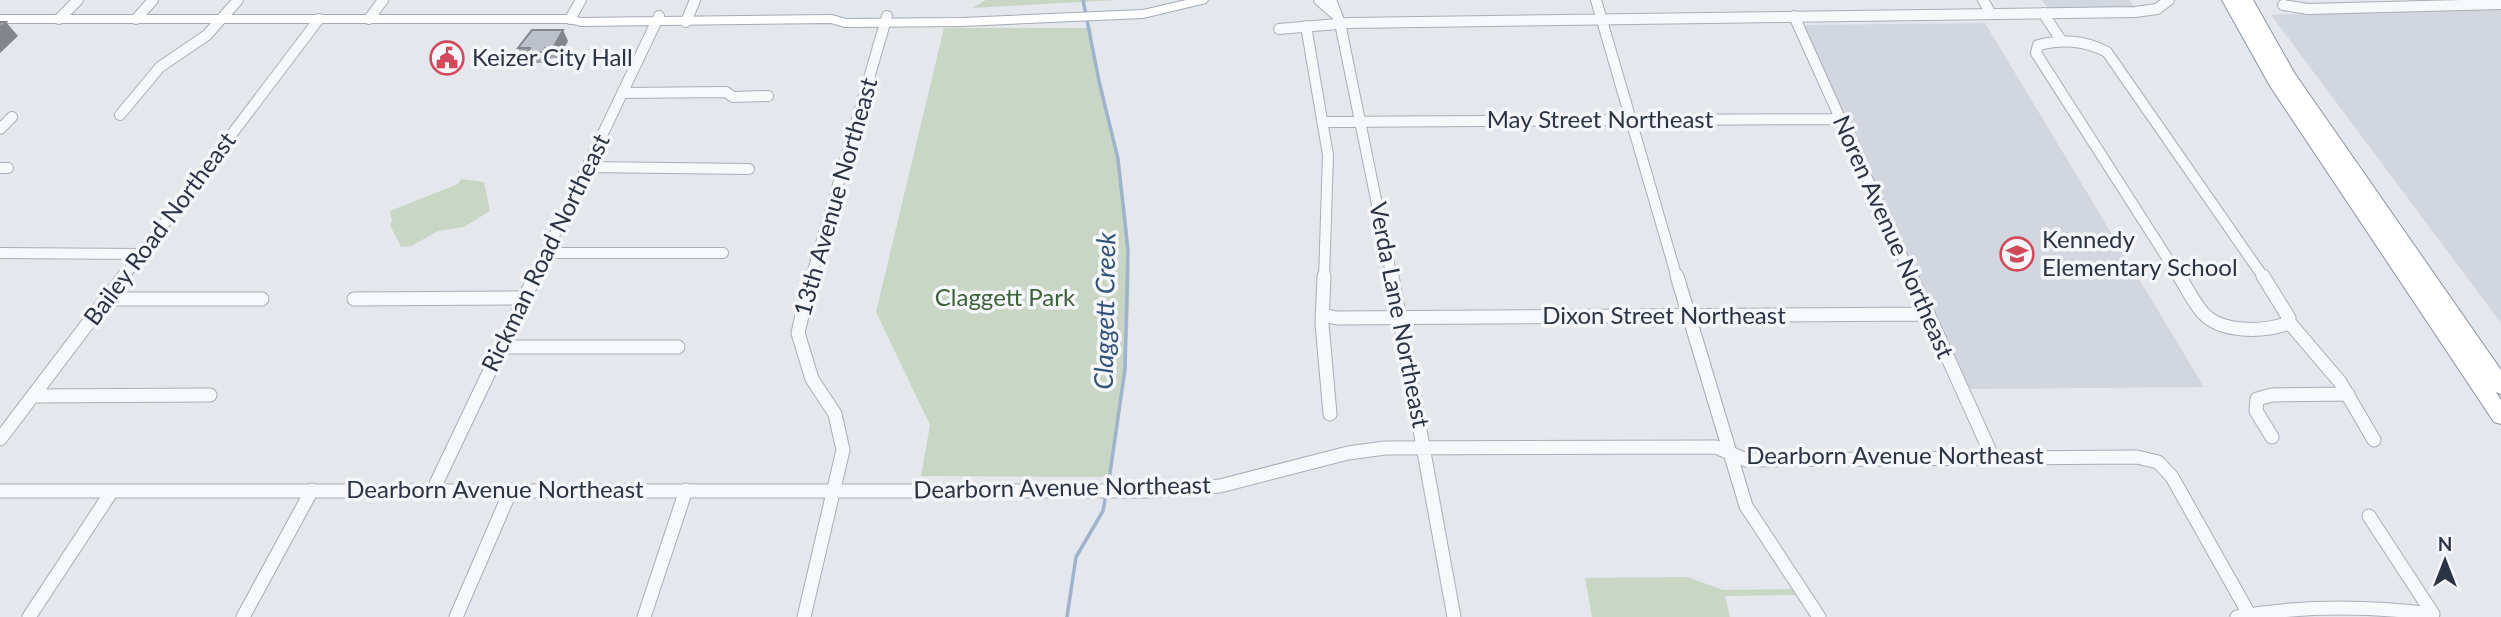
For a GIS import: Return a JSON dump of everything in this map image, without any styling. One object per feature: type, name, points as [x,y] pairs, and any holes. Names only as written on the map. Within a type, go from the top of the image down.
[{"type":"highway","points":[[2230,0],[2278,86],[2501,416]]},
{"type":"highway","points":[[2245,0],[2261,32],[2293,83],[2501,386]]},
{"type":"main road","points":[[0,19],[570,19],[581,22],[832,19],[845,23],[886,19],[1151,13],[1202,0]]},
{"type":"street","points":[[59,19],[78,0]]},
{"type":"street","points":[[136,19],[153,0]]},
{"type":"street","points":[[120,115],[160,67],[208,34],[238,0]]},
{"type":"street","points":[[369,19],[383,0]]},
{"type":"street","points":[[570,19],[581,0]]},
{"type":"street","points":[[687,19],[695,0]]},
{"type":"street","points":[[1319,0],[1337,19]]},
{"type":"street","name":"Verda Lane Northeast","points":[[1331,0],[1336,9],[1400,317],[1454,617]]},
{"type":"street","points":[[1596,0],[1746,506],[1819,617]]},
{"type":"street","points":[[1983,0],[1991,14]]},
{"type":"street","points":[[1279,29],[1337,19],[1991,14],[2145,11],[2165,4]]},
{"type":"street","points":[[2283,5],[2308,9],[2501,4]]},
{"type":"street","points":[[2043,13],[2061,40]]},
{"type":"street","name":"Noren Avenue Northeast","points":[[1794,16],[1993,458]]},
{"type":"street","name":"Bailey Road Northeast","points":[[0,439],[319,19]]},
{"type":"street","name":"Rickman Road Northeast","points":[[433,490],[658,19]]},
{"type":"street","name":"13th Avenue Northeast","points":[[804,617],[843,450],[835,414],[812,379],[798,333],[809,285],[886,19]]},
{"type":"street","points":[[1306,26],[1323,122],[1328,169],[1322,315],[1330,414]]},
{"type":"street","points":[[2288,321],[2276,327],[2228,327],[2218,325],[2203,313],[2036,52],[2038,45],[2061,40],[2091,44],[2107,52],[2285,308],[2288,321],[2348,394],[2374,439]]},
{"type":"street","points":[[622,93],[726,92],[733,97],[768,96]]},
{"type":"street","points":[[0,129],[12,117]]},
{"type":"street","name":"May Street Northeast","points":[[1323,122],[1840,119]]},
{"type":"street","points":[[589,167],[749,169]]},
{"type":"street","points":[[0,253],[141,254]]},
{"type":"street","points":[[547,253],[723,253]]},
{"type":"street","points":[[354,299],[523,298]]},
{"type":"street","points":[[105,299],[262,299]]},
{"type":"street","name":"Dixon Street Northeast","points":[[1322,315],[1337,318],[1928,314]]},
{"type":"street","points":[[500,347],[678,347]]},
{"type":"street","points":[[2272,437],[2256,411],[2255,404],[2263,396],[2348,394]]},
{"type":"street","points":[[33,396],[210,395]]},
{"type":"street","name":"Dearborn Avenue Northeast","points":[[0,491],[1149,491],[1220,486],[1366,450],[1424,449],[1716,447],[1746,460],[2137,457],[2158,462],[2172,477],[2243,616]]},
{"type":"street","points":[[243,617],[312,490]]},
{"type":"street","points":[[644,617],[686,490]]},
{"type":"street","points":[[29,617],[112,491]]},
{"type":"street","points":[[456,617],[511,491]]},
{"type":"street","points":[[2369,516],[2432,614]]},
{"type":"street","points":[[2243,616],[2267,611],[2391,610],[2432,614]]},
{"type":"shaded area","points":[[2042,0],[2129,0],[2136,9],[2049,10]]},
{"type":"shaded area","points":[[2501,6],[2501,323],[2271,15]]},
{"type":"shaded area","name":"Kennedy Elementary School","points":[[1985,23],[2204,387],[1970,389],[1803,25]]},
{"type":"green space","points":[[986,0],[1119,0],[972,8]]},
{"type":"green space","name":"Claggett Park","points":[[944,28],[1091,28],[1121,181],[1128,232],[1130,293],[1126,355],[1110,477],[921,476],[930,425],[876,312]]},
{"type":"green space","points":[[461,179],[484,182],[490,211],[464,227],[438,231],[411,246],[401,247],[390,225],[390,211],[458,184]]},
{"type":"green space","points":[[1687,577],[1723,590],[1803,589],[1806,595],[1725,596],[1730,617],[1592,617],[1585,578]]},
{"type":"building","points":[[532,30],[563,30],[553,48],[545,48],[543,52],[528,52],[530,48],[518,48]]},
{"type":"waterway","name":"Claggett Creek","points":[[1083,0],[1118,159],[1128,251],[1125,369],[1108,487]]},
{"type":"waterway","name":"Claggett Creek","points":[[1067,617],[1076,557],[1103,511],[1106,494]]},
{"type":"place","name":"Keizer City Hall","points":[[447,58]]},
{"type":"place","name":"Kennedy Elementary School","points":[[2017,254]]}]
